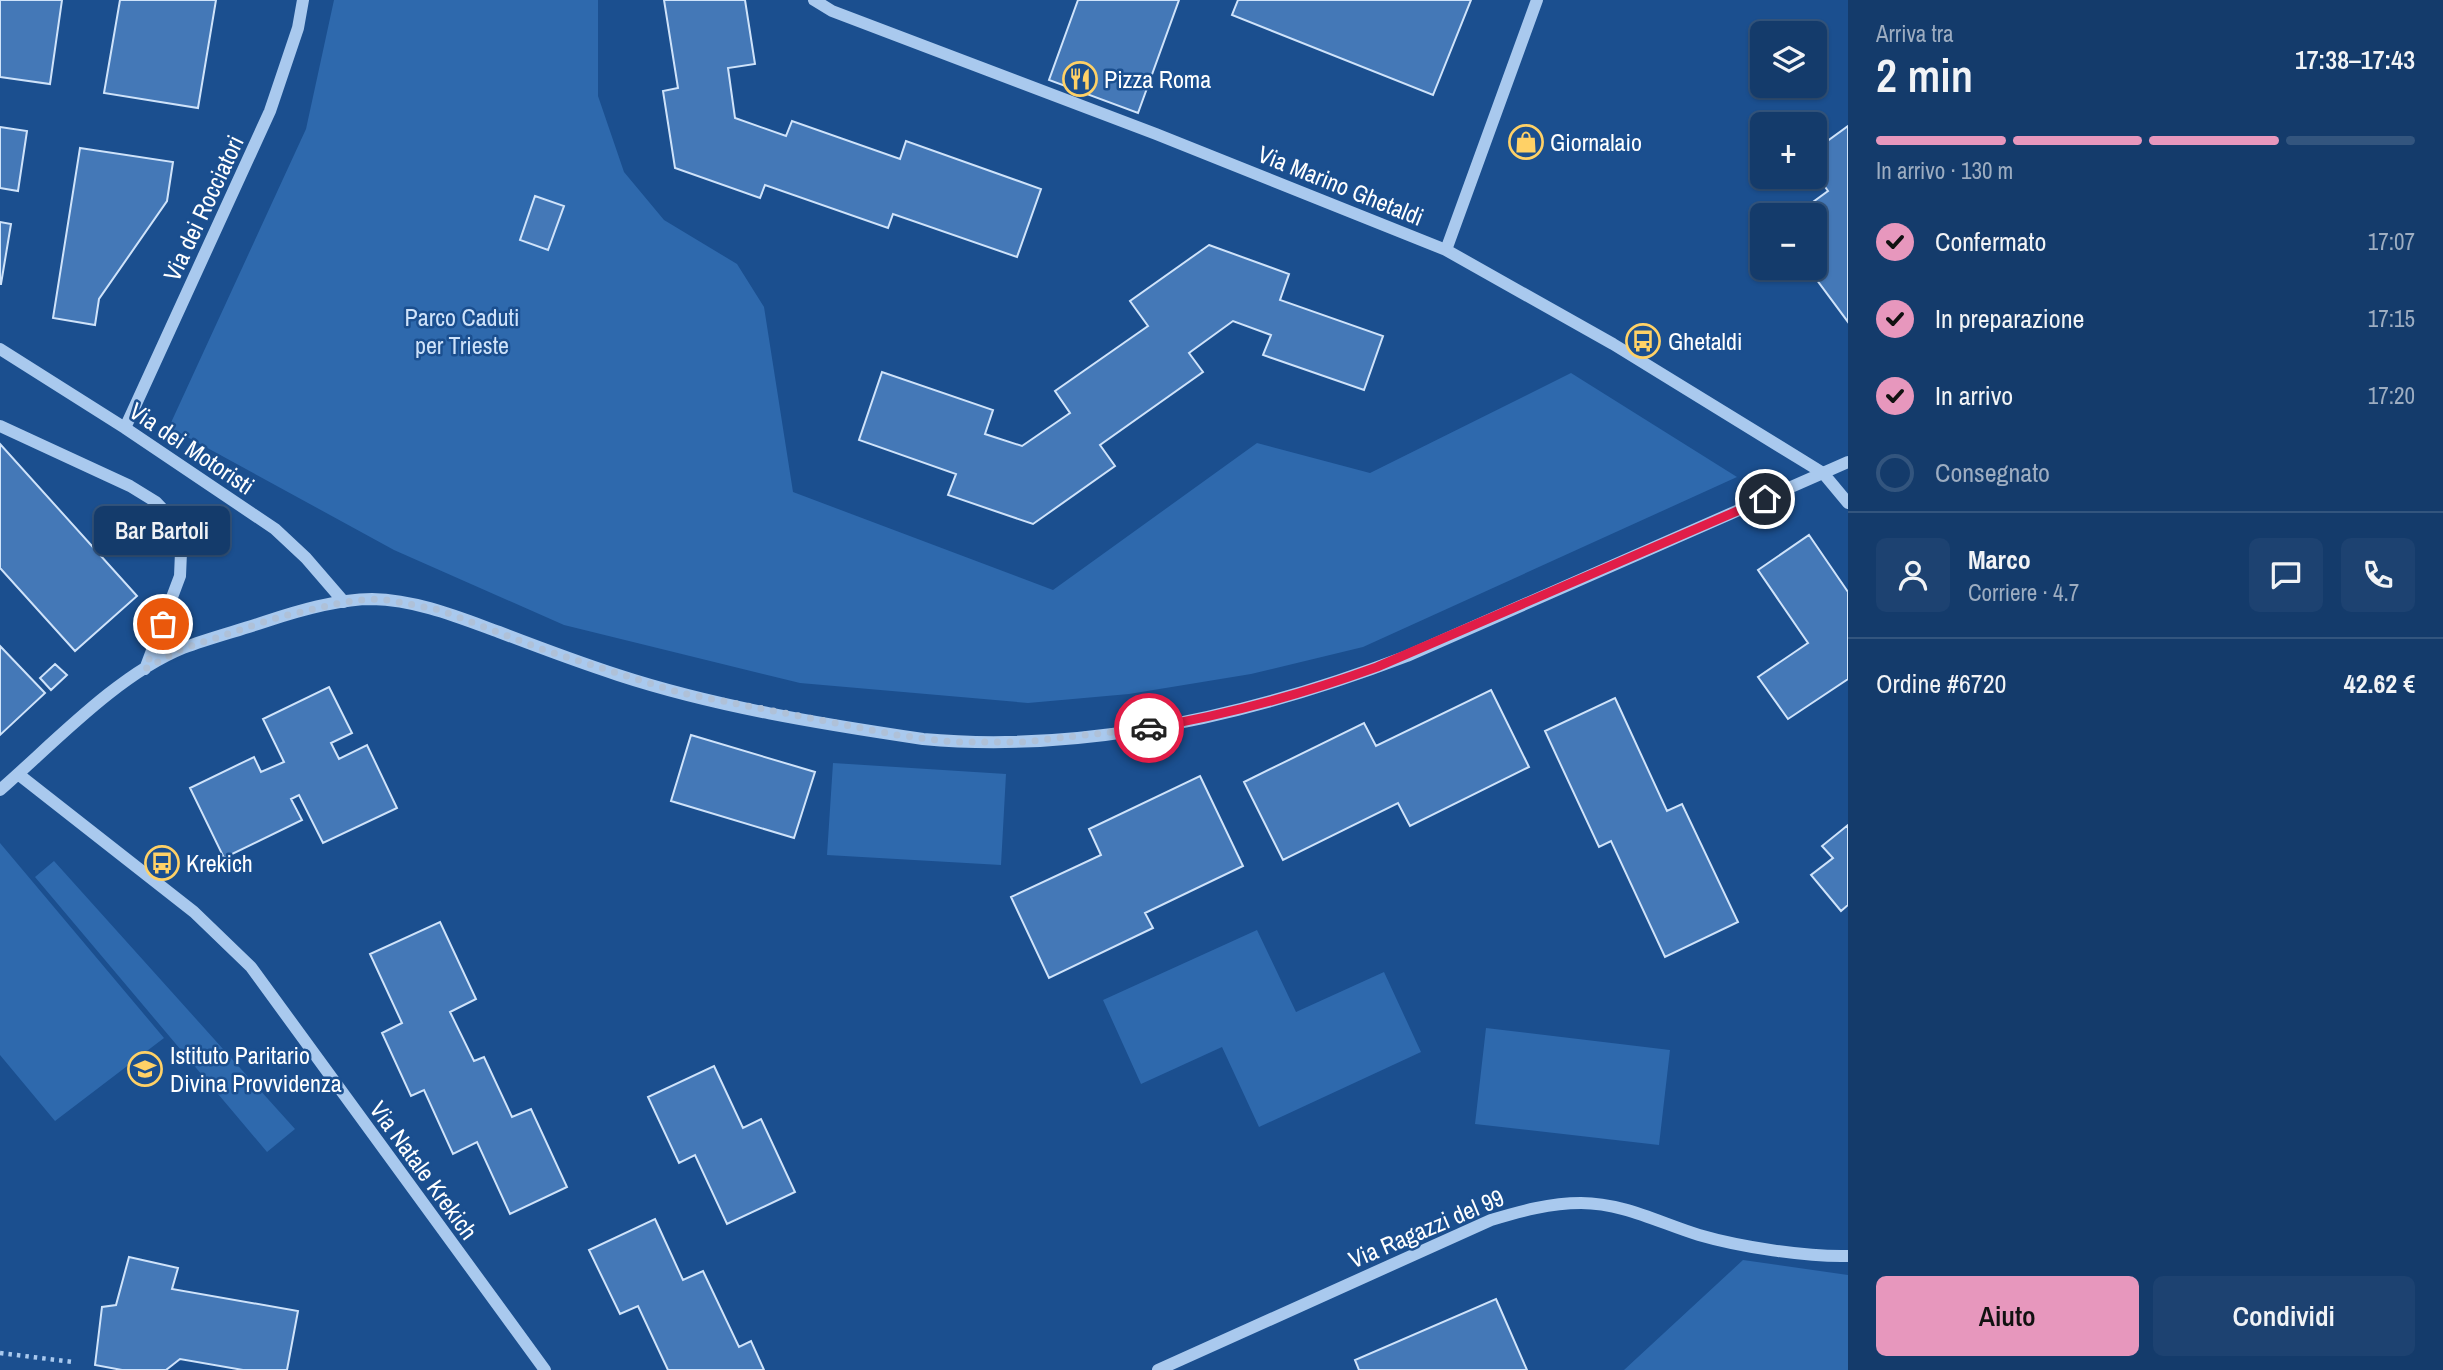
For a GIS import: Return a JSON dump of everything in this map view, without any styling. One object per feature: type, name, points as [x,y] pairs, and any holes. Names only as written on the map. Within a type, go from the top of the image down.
[{"type":"street","name":"Via dei Rocciatori","points":[[125,428],[270,111],[298,28],[303,0]]},
{"type":"street","name":"Via Marino Ghetaldi","points":[[814,0],[832,11],[1156,134],[1446,250],[1613,344],[1823,473],[1848,503]]},
{"type":"street","points":[[1446,250],[1537,0]]},
{"type":"street","name":"Via dei Motoristi","points":[[0,349],[125,428],[275,529],[306,558],[344,602]]},
{"type":"street","points":[[0,426],[130,486],[156,502],[172,519],[181,552],[180,576],[145,669]]},
{"type":"street","points":[[0,790],[99,702],[145,669],[182,649],[279,617],[369,599],[440,610],[620,676],[725,704],[923,739],[1023,742],[1113,733],[1189,721],[1269,702],[1348,678],[1407,656],[1848,461]]},
{"type":"street","name":"Via Natale Krekich","points":[[18,774],[194,912],[251,967],[545,1370]]},
{"type":"street","name":"Via Ragazzi del 99","points":[[1158,1370],[1491,1220],[1557,1204],[1614,1206],[1700,1235],[1751,1247],[1848,1256]]},
{"type":"path","points":[[0,1353],[73,1362]]},
{"type":"green space","name":"Parco Caduti per Trieste","points":[[334,0],[598,0],[598,96],[624,172],[664,220],[737,264],[764,307],[793,492],[1053,590],[1257,443],[1370,473],[1571,373],[1737,477],[1363,647],[1251,674],[1129,694],[1028,703],[800,683],[564,625],[394,550],[169,427],[306,129]]},
{"type":"green space","points":[[833,763],[1006,774],[1001,865],[827,855]]},
{"type":"green space","points":[[0,843],[164,1038],[55,1121],[0,1055]]},
{"type":"green space","points":[[54,861],[295,1129],[267,1152],[35,877]]},
{"type":"green space","points":[[1257,930],[1296,1012],[1384,972],[1421,1052],[1259,1127],[1222,1047],[1141,1084],[1103,1000]]},
{"type":"green space","points":[[1486,1028],[1670,1050],[1659,1145],[1475,1124]]},
{"type":"green space","points":[[1743,1260],[1848,1275],[1848,1370],[1624,1370]]},
{"type":"building","points":[[0,0],[62,0],[50,84],[0,77]]},
{"type":"building","points":[[120,0],[216,0],[198,108],[104,93]]},
{"type":"building","points":[[664,0],[745,0],[755,64],[728,68],[735,118],[786,136],[792,121],[900,159],[906,141],[1041,189],[1017,257],[893,214],[888,228],[765,185],[760,198],[675,168],[663,91],[678,88]]},
{"type":"building","points":[[1078,0],[1179,0],[1138,113],[1049,80]]},
{"type":"building","points":[[1238,0],[1471,0],[1433,95],[1232,15]]},
{"type":"building","points":[[1848,126],[1848,322],[1817,280],[1827,280],[1827,203],[1812,203],[1828,191],[1827,141]]},
{"type":"building","points":[[0,127],[27,131],[18,191],[0,188]]},
{"type":"building","points":[[80,148],[173,162],[167,201],[99,299],[95,325],[53,318]]},
{"type":"building","points":[[535,196],[564,206],[548,250],[520,240]]},
{"type":"building","points":[[0,222],[11,224],[1,284],[0,284]]},
{"type":"building","points":[[1209,245],[1289,274],[1280,300],[1383,336],[1364,390],[1263,355],[1271,335],[1233,321],[1189,353],[1203,372],[1100,445],[1115,466],[1033,524],[948,495],[956,474],[859,440],[882,372],[993,410],[985,434],[1022,446],[1070,413],[1055,391],[1148,326],[1130,301]]},
{"type":"building","points":[[0,444],[137,596],[75,651],[0,568]]},
{"type":"building","points":[[1809,535],[1848,592],[1848,679],[1788,719],[1758,677],[1808,643],[1758,570]]},
{"type":"building","points":[[0,646],[45,693],[0,735]]},
{"type":"building","points":[[55,664],[67,675],[51,690],[40,678]]},
{"type":"building","points":[[329,687],[352,733],[331,743],[339,759],[367,745],[397,808],[323,843],[299,795],[291,799],[302,820],[224,858],[190,788],[254,757],[261,772],[284,762],[263,719]]},
{"type":"building","points":[[1491,690],[1529,767],[1410,826],[1398,803],[1283,860],[1244,782],[1364,723],[1376,746]]},
{"type":"building","points":[[1615,698],[1667,811],[1682,804],[1738,922],[1665,957],[1611,841],[1599,847],[1545,731]]},
{"type":"building","points":[[691,735],[815,772],[794,838],[671,801]]},
{"type":"building","points":[[1200,776],[1243,866],[1145,913],[1153,928],[1049,978],[1011,897],[1101,855],[1089,829]]},
{"type":"building","points":[[1848,825],[1848,905],[1841,911],[1811,875],[1833,858],[1822,846]]},
{"type":"building","points":[[440,922],[476,999],[450,1012],[474,1061],[484,1057],[512,1117],[531,1109],[567,1187],[510,1214],[477,1142],[453,1154],[424,1090],[411,1096],[382,1033],[402,1023],[370,954]]},
{"type":"building","points":[[714,1066],[743,1128],[761,1119],[795,1192],[727,1224],[695,1155],[679,1163],[648,1097]]},
{"type":"building","points":[[655,1219],[683,1280],[703,1271],[739,1347],[751,1341],[764,1370],[668,1370],[638,1306],[620,1314],[589,1250]]},
{"type":"building","points":[[129,1257],[178,1268],[172,1289],[298,1311],[287,1370],[243,1370],[180,1359],[166,1370],[122,1370],[95,1365],[102,1307],[116,1305]]},
{"type":"building","points":[[1496,1299],[1527,1370],[1359,1370],[1355,1360]]},
{"type":"way so far","points":[[163,624],[145,669],[182,649],[279,617],[344,602],[388,600],[440,610],[547,651],[681,693],[725,704],[897,735],[953,742],[990,743],[1091,736],[1149,728]]},
{"type":"place","name":"Pizza Roma","points":[[1080,79]]},
{"type":"place","name":"Giornalaio","points":[[1526,142]]},
{"type":"place","name":"Ghetaldi","points":[[1643,341]]},
{"type":"place","name":"Bar Bartoli","points":[[163,624]]},
{"type":"place","name":"Krekich","points":[[162,863]]},
{"type":"place","name":"Istituto Paritario Divina Provvidenza","points":[[145,1069]]},
{"type":"route","points":[[1149,728],[1237,710],[1348,678],[1407,656],[1765,499]]}]
